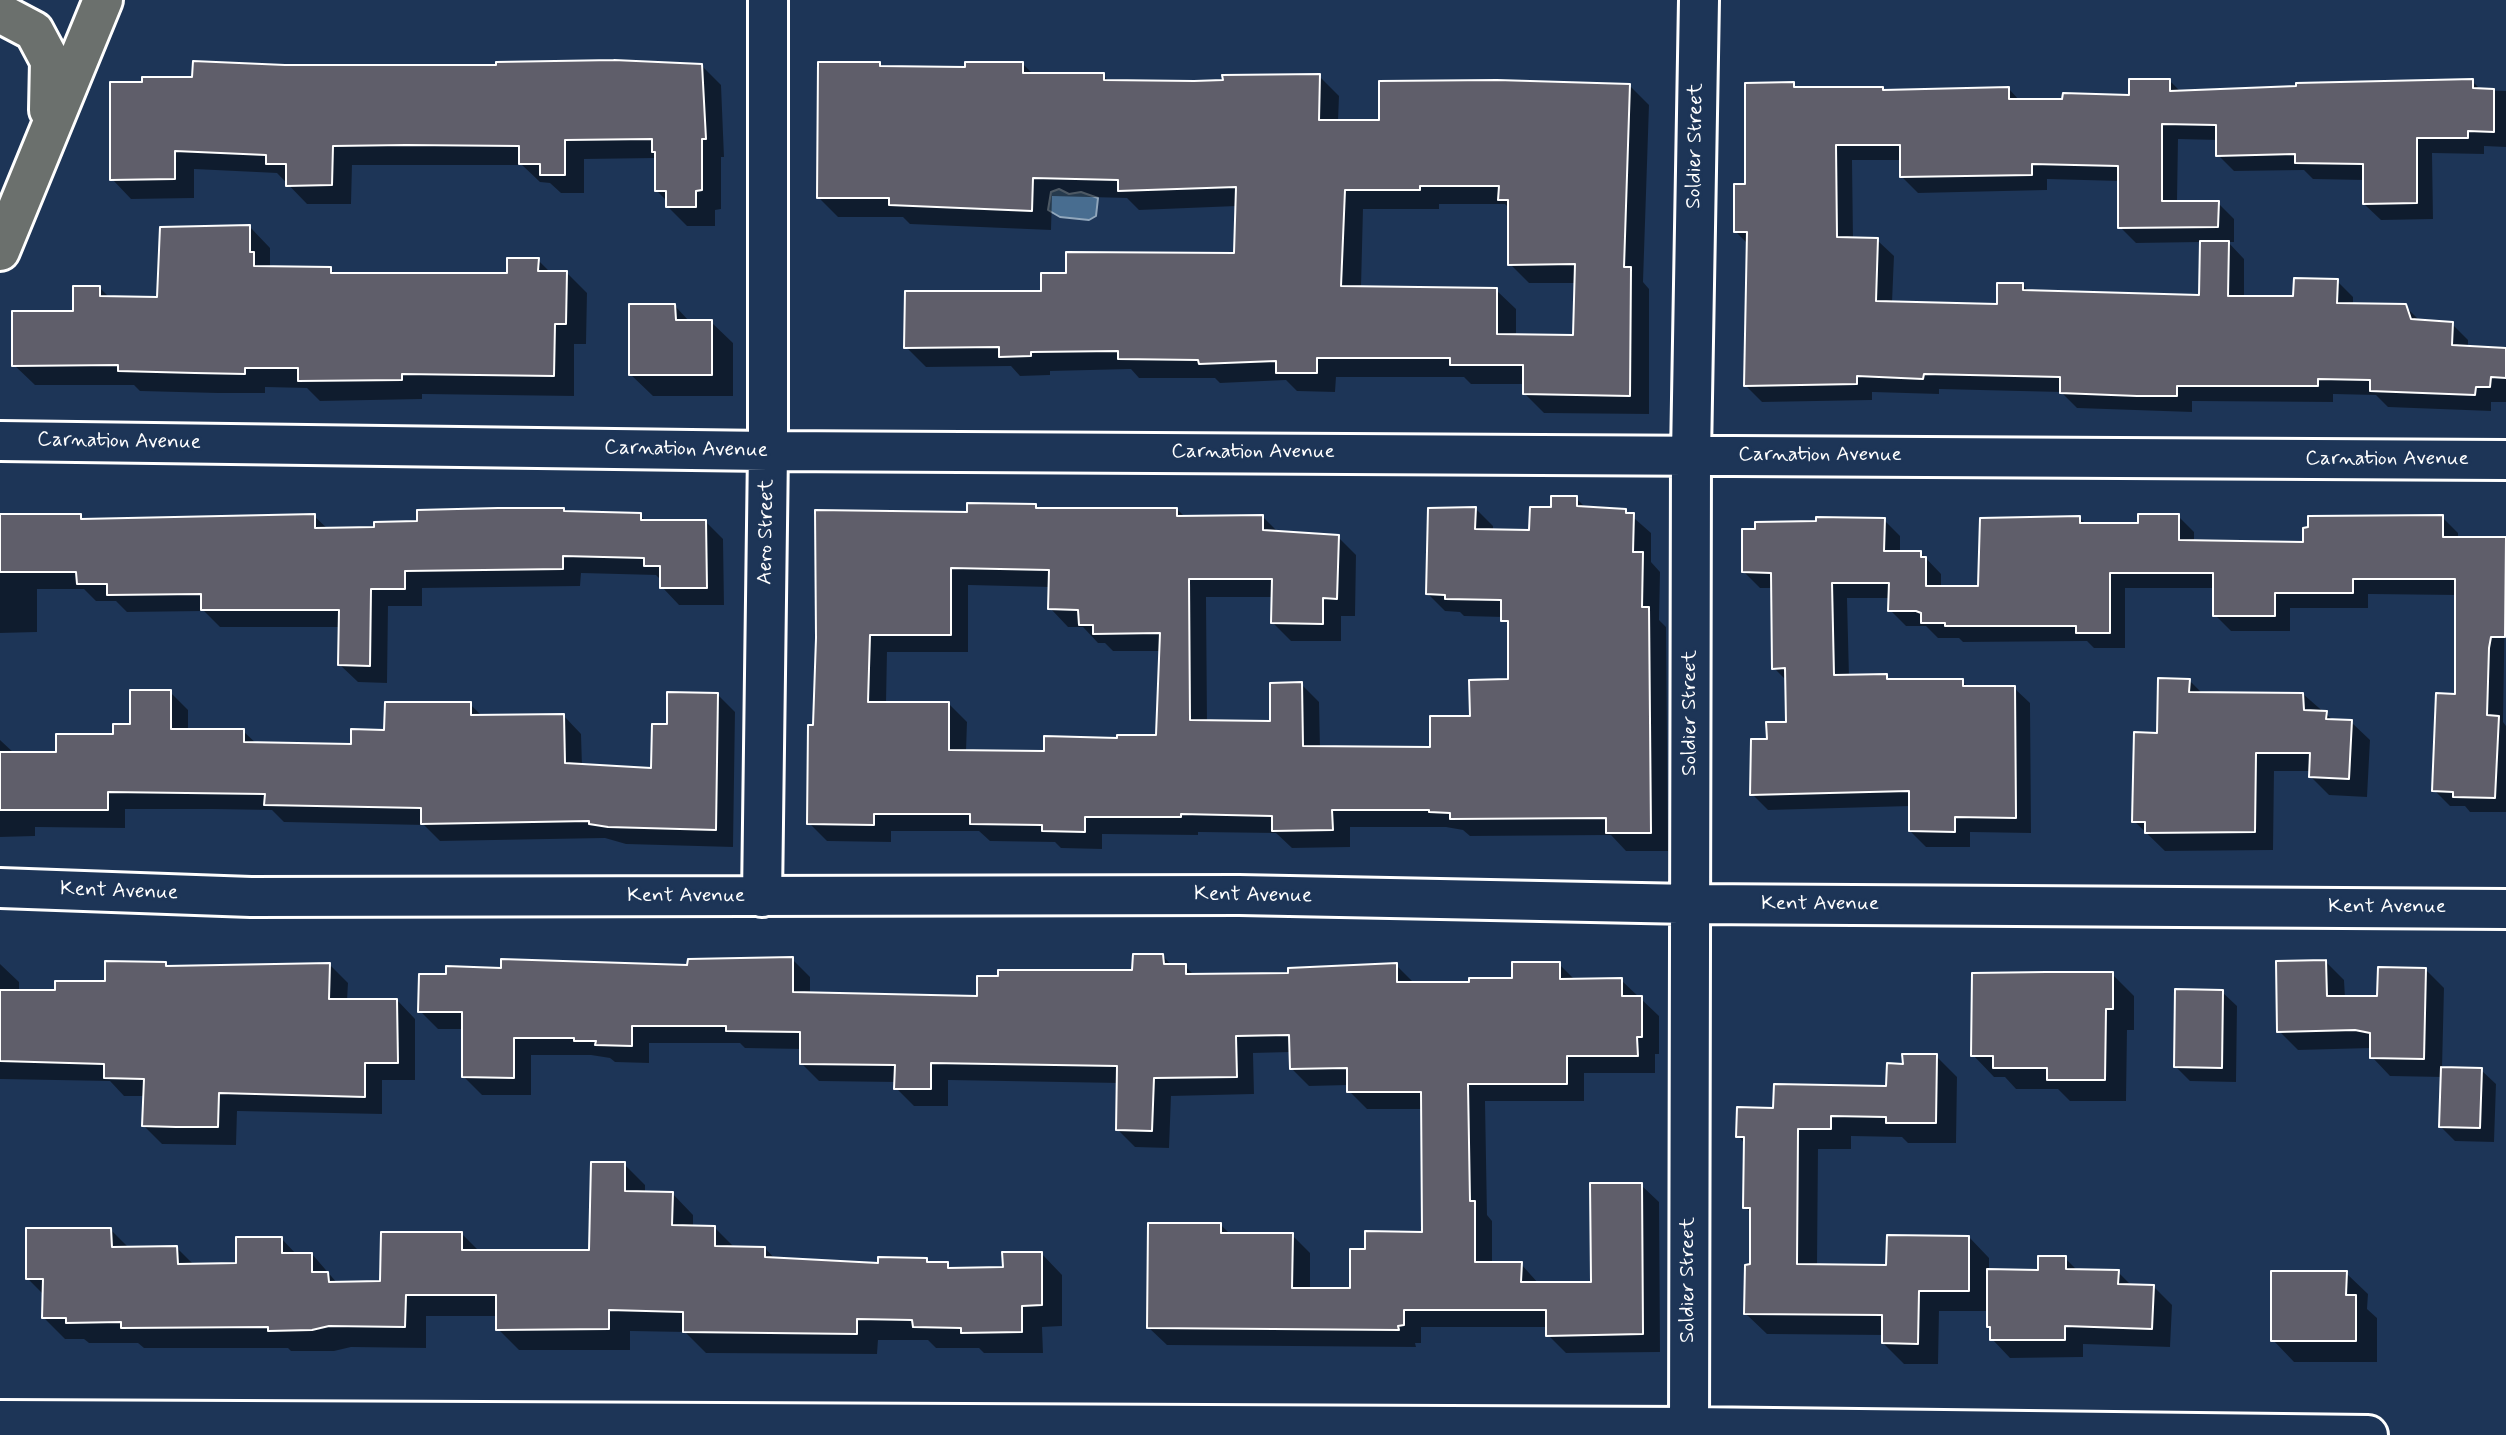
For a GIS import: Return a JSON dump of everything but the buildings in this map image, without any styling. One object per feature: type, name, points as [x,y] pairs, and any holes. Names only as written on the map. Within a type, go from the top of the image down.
[{"type":"main road","points":[[0,251],[103,0]]},
{"type":"main road","points":[[0,13],[34,31],[50,61],[48,134]]},
{"type":"street","name":"Aero Street","points":[[762,897],[768,451],[768,0]]},
{"type":"street","name":"Soldier Street","points":[[1689,1427],[1691,455],[1699,0]]},
{"type":"street","name":"Carnation Avenue","points":[[0,441],[768,451],[2506,460]]},
{"type":"street","name":"Kent Avenue","points":[[0,888],[251,897],[1240,895],[1691,904],[2506,909]]},
{"type":"street","points":[[0,1420],[1689,1427],[2368,1435]]},
{"type":"water","points":[[1059,189],[1069,194],[1081,192],[1098,198],[1096,216],[1089,220],[1060,217],[1048,210],[1051,192]]}]
